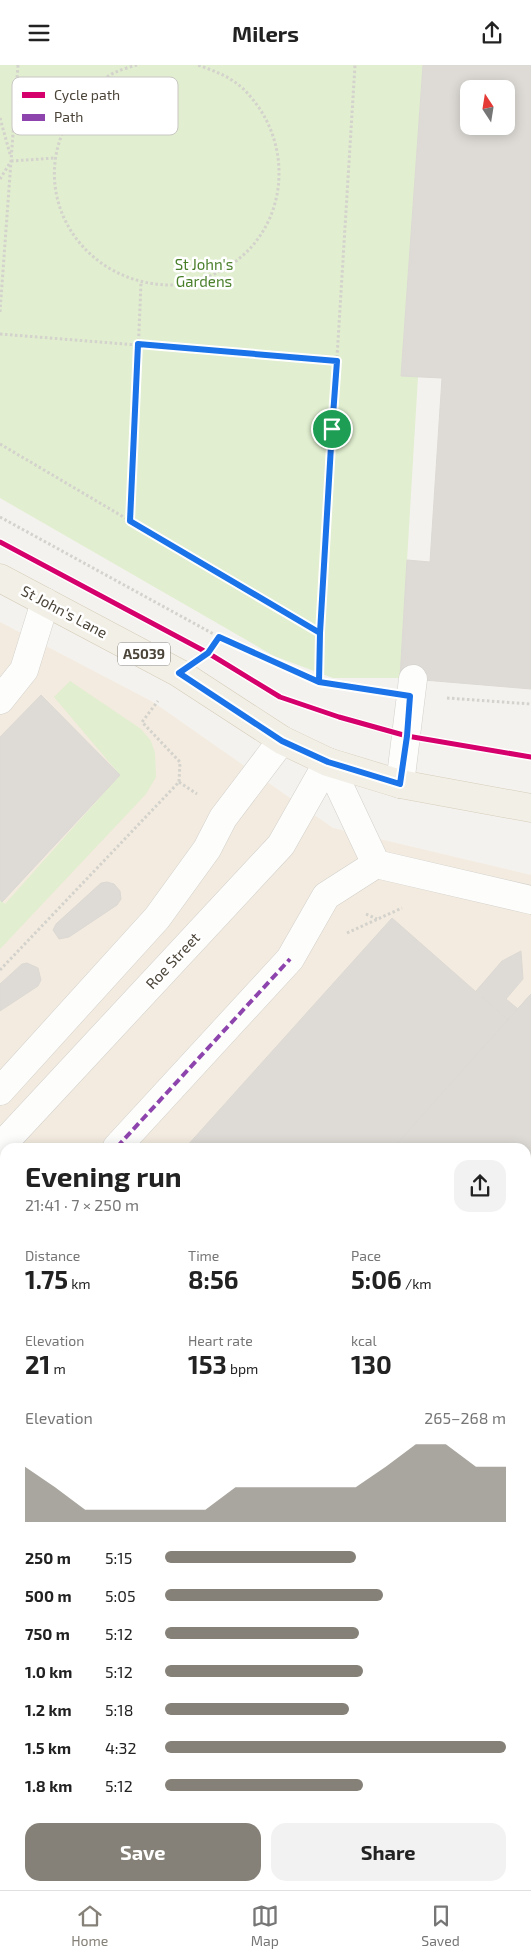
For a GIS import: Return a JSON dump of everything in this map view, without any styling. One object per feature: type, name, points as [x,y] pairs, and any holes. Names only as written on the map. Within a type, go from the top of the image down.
[{"type":"main road","name":"St John's Lane","points":[[0,578],[179,673],[282,741]]},
{"type":"main road","name":"A5039","points":[[282,741],[328,762],[400,784],[531,808]]},
{"type":"street","points":[[0,700],[24,669],[45,602]]},
{"type":"street","points":[[400,784],[411,688]]},
{"type":"street","points":[[0,1091],[157,919],[207,849],[223,818],[282,741]]},
{"type":"street","points":[[328,762],[376,864]]},
{"type":"street","name":"Roe Street","points":[[4,1143],[281,845],[328,762]]},
{"type":"street","points":[[121,1143],[290,959],[326,896],[376,864],[531,900]]},
{"type":"path","points":[[108,77],[115,72],[137,65]]},
{"type":"path","points":[[62,135],[55,158],[55,191],[66,223],[84,250],[110,271],[142,283],[178,285],[213,276],[243,257],[266,229],[278,195],[280,159],[269,124],[249,94],[220,72],[197,65]]},
{"type":"path","points":[[319,682],[320,633],[356,65]]},
{"type":"path","points":[[0,118],[7,138],[11,161],[0,179]]},
{"type":"path","points":[[0,313],[13,135]]},
{"type":"path","points":[[11,161],[55,158]]},
{"type":"path","points":[[130,521],[142,283]]},
{"type":"path","points":[[0,334],[337,361]]},
{"type":"path","points":[[0,444],[320,633]]},
{"type":"path","points":[[0,517],[219,637],[319,682],[411,688],[531,703]]},
{"type":"path","points":[[208,653],[219,637]]},
{"type":"path","points":[[199,649],[216,658]]},
{"type":"path","points":[[0,970],[179,782],[180,762],[142,722],[179,673]]},
{"type":"shaded area","points":[[0,622],[153,702],[333,828],[531,875],[531,1143],[0,1143]]},
{"type":"green space","name":"St John's Gardens","points":[[0,65],[423,65],[401,376],[418,377],[400,678],[333,678],[274,656],[0,498]]},
{"type":"green space","points":[[70,681],[141,729],[151,741],[155,753],[156,777],[146,794],[0,949],[0,899],[5,904],[120,775],[54,697]]},
{"type":"building","points":[[423,65],[531,65],[531,689],[400,678],[407,560],[430,562],[442,378],[401,376]]},
{"type":"building","points":[[41,695],[120,775],[2,902],[0,899],[0,737]]},
{"type":"building","points":[[101,883],[114,884],[120,891],[121,899],[117,905],[69,937],[59,939],[53,930],[56,924]]},
{"type":"building","points":[[392,918],[508,1020],[398,1143],[190,1143]]},
{"type":"building","points":[[521,951],[523,979],[506,999],[518,1009],[508,1020],[476,991],[502,961]]},
{"type":"building","points":[[27,963],[38,968],[41,980],[38,986],[0,1011],[0,984],[22,964]]},
{"type":"building","points":[[531,994],[531,1143],[398,1143]]},
{"type":"building","points":[[531,994],[531,1143],[398,1143]]},
{"type":"marked path","points":[[121,1143],[290,959]]},
{"type":"cycle path","points":[[0,542],[208,653],[280,697],[339,717],[407,736],[531,757]]},
{"type":"route","points":[[332,429],[320,633],[319,682],[219,637],[208,653],[179,673],[282,741],[328,762],[400,784],[407,736],[410,696],[319,682],[320,633],[130,521],[138,344],[337,361],[332,429]]}]
